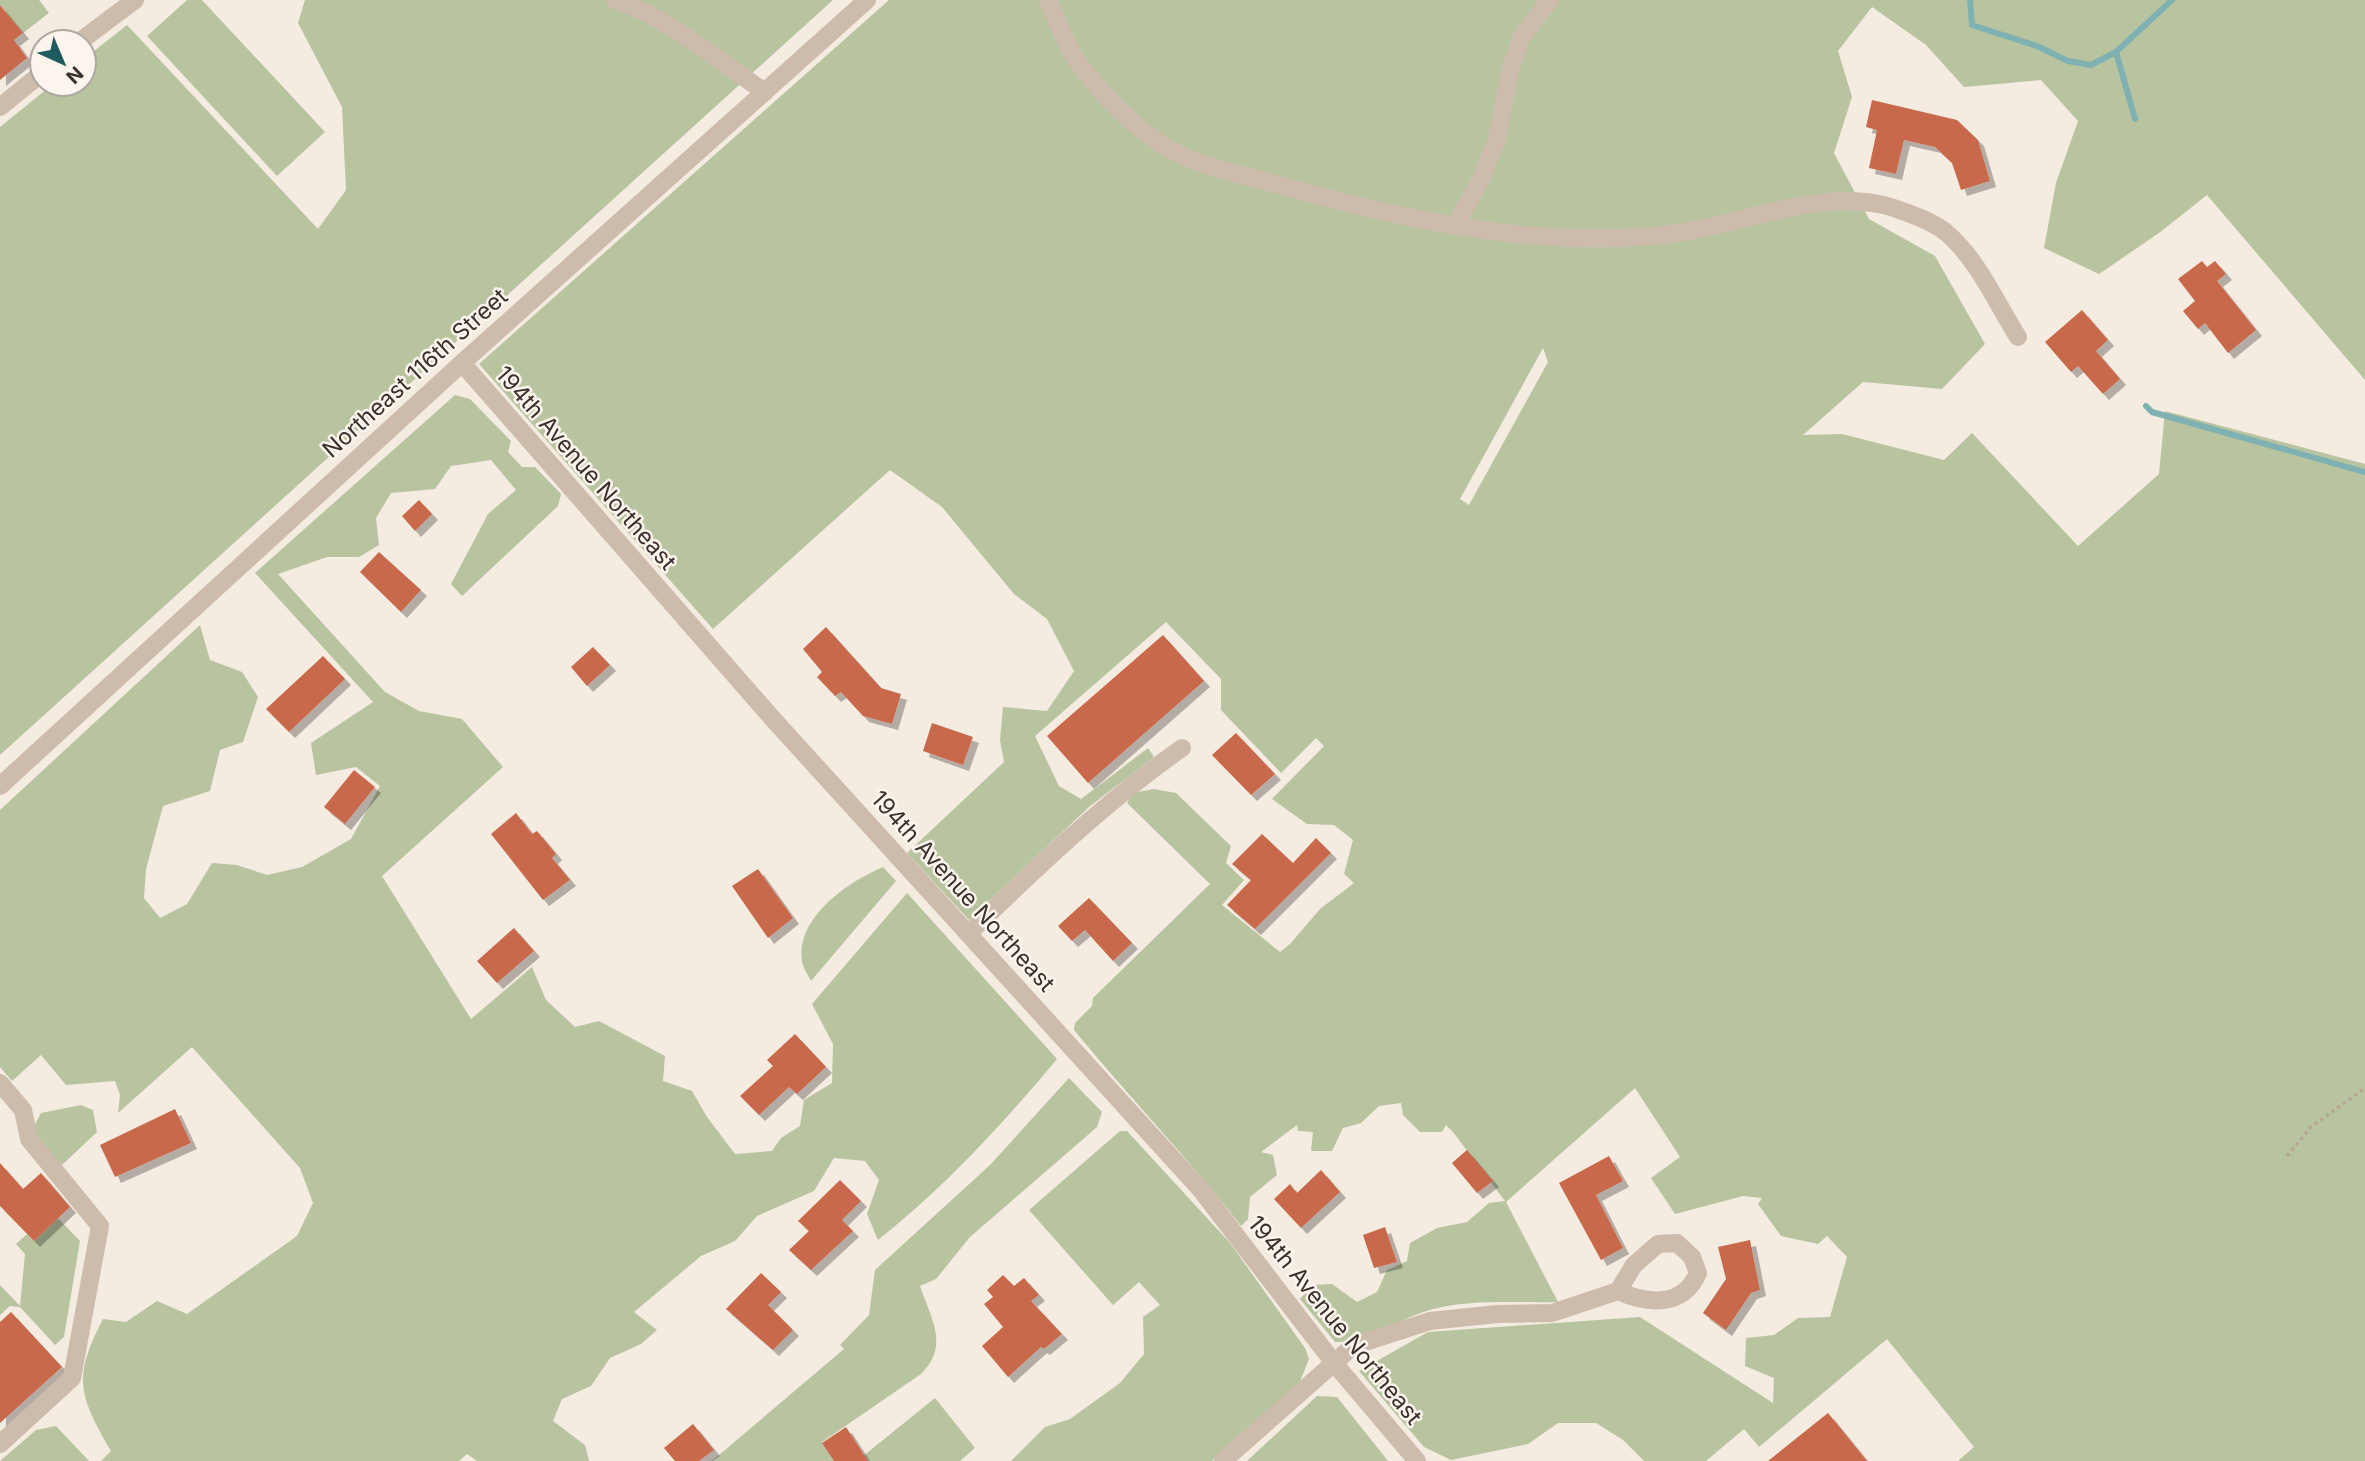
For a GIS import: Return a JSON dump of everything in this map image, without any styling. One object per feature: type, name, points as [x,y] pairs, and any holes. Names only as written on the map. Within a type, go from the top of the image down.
[{"type":"street","points":[[98,28],[135,0]]},
{"type":"street","points":[[615,0],[631,5],[765,92]]},
{"type":"street","name":"Northeast 116th Street","points":[[0,786],[462,363],[867,0]]},
{"type":"street","points":[[1048,0],[1076,60],[1124,114],[1162,145],[1206,164],[1370,211],[1519,233],[1597,237],[1682,233],[1846,201],[1891,207],[1947,233],[1965,252],[2018,337]]},
{"type":"street","points":[[1456,225],[1481,179],[1497,139],[1510,71],[1522,36],[1550,0]]},
{"type":"street","points":[[0,107],[28,84]]},
{"type":"street","name":"194th Avenue Northeast","points":[[462,363],[772,718],[1201,1190],[1334,1363],[1417,1461]]},
{"type":"street","points":[[968,934],[1035,868],[1146,773],[1182,748]]},
{"type":"street","points":[[0,1083],[23,1110],[29,1139],[100,1226],[72,1378],[0,1444]]},
{"type":"street","points":[[1223,1461],[1353,1346],[1430,1321],[1497,1314],[1552,1313],[1618,1291]]},
{"type":"path","points":[[2287,1156],[2311,1127],[2365,1088]]},
{"type":"green space","points":[[0,0],[39,0],[49,13],[23,33],[0,5]]},
{"type":"green space","points":[[187,0],[202,0],[325,132],[277,176],[147,36]]},
{"type":"green space","points":[[305,0],[833,0],[0,755],[0,127],[36,98],[98,98],[98,48],[127,25],[318,229],[346,190],[342,107],[298,23]]},
{"type":"green space","points":[[889,0],[2365,0],[2365,380],[2207,195],[2159,233],[2099,274],[2044,248],[2056,183],[2078,121],[2041,80],[1964,87],[1926,45],[1872,7],[1838,51],[1852,97],[1834,153],[1869,219],[1935,256],[1985,344],[1942,389],[1863,382],[1803,435],[1842,434],[1944,460],[1972,433],[2078,546],[2159,474],[2165,411],[2365,464],[2365,1461],[1958,1461],[1974,1447],[1887,1339],[1759,1447],[1744,1429],[1706,1461],[1644,1461],[1623,1440],[1596,1423],[1558,1423],[1528,1444],[1451,1460],[1424,1447],[1359,1371],[1428,1332],[1640,1317],[1773,1403],[1774,1378],[1745,1366],[1746,1338],[1774,1335],[1798,1318],[1830,1317],[1847,1257],[1827,1236],[1818,1244],[1781,1236],[1758,1204],[1762,1198],[1743,1196],[1675,1214],[1651,1178],[1680,1157],[1635,1088],[1506,1202],[1558,1302],[1448,1306],[1421,1313],[1361,1338],[1335,1342],[1300,1299],[1313,1285],[1332,1284],[1357,1302],[1377,1292],[1387,1270],[1407,1261],[1410,1243],[1437,1228],[1467,1222],[1489,1203],[1505,1201],[1453,1132],[1446,1125],[1442,1132],[1420,1132],[1403,1115],[1401,1103],[1379,1106],[1361,1123],[1343,1128],[1332,1151],[1311,1151],[1313,1132],[1298,1131],[1297,1125],[1261,1152],[1273,1155],[1277,1175],[1250,1197],[1248,1219],[1241,1226],[1074,1030],[1075,1023],[1092,1006],[1093,998],[1210,884],[1127,803],[1133,793],[1154,789],[1176,793],[1231,846],[1226,863],[1244,880],[1222,905],[1280,952],[1320,909],[1354,883],[1344,874],[1353,840],[1334,825],[1307,824],[1272,799],[1324,746],[1316,738],[1281,773],[1221,710],[1221,679],[1166,622],[1035,736],[1059,786],[1081,799],[1148,748],[1154,757],[1089,807],[969,920],[907,853],[1004,762],[1000,740],[1003,707],[1047,711],[1074,671],[1047,619],[1014,594],[942,507],[890,470],[713,629],[479,364]],"holes":[[[1543,348],[1548,362],[1469,505],[1460,499]]]},
{"type":"green space","points":[[455,395],[470,399],[511,441],[508,452],[522,467],[535,467],[561,494],[558,506],[462,596],[451,584],[488,514],[516,490],[491,460],[451,466],[435,489],[391,493],[376,518],[379,545],[359,557],[327,557],[278,574],[385,692],[419,711],[462,719],[503,767],[382,876],[471,1019],[532,967],[546,1000],[575,1027],[599,1021],[665,1056],[663,1081],[692,1091],[707,1117],[735,1154],[772,1151],[781,1138],[800,1126],[804,1100],[832,1083],[833,1044],[812,1004],[907,893],[1057,1059],[972,1154],[878,1240],[867,1214],[879,1180],[865,1161],[834,1158],[814,1191],[757,1216],[735,1241],[701,1256],[634,1312],[657,1330],[641,1344],[610,1358],[591,1386],[562,1399],[553,1421],[585,1445],[589,1461],[477,1461],[467,1454],[459,1461],[101,1461],[111,1451],[86,1401],[83,1372],[93,1339],[103,1319],[126,1322],[157,1301],[187,1314],[297,1236],[313,1203],[300,1168],[192,1047],[118,1113],[120,1095],[115,1081],[66,1085],[41,1055],[12,1081],[0,1067],[0,810],[200,625],[210,660],[242,672],[258,697],[243,742],[220,750],[210,791],[163,806],[146,869],[144,898],[160,918],[187,904],[212,863],[237,865],[267,875],[302,867],[351,839],[380,786],[356,767],[316,775],[311,743],[373,702],[255,573]]},
{"type":"green space","points":[[883,867],[896,881],[811,981],[803,964],[802,945],[807,930],[827,903],[840,892]]},
{"type":"green space","points":[[1069,1078],[1102,1112],[1097,1127],[970,1237],[936,1279],[920,1286],[936,1332],[935,1353],[921,1374],[822,1442],[834,1461],[712,1461],[844,1349],[840,1345],[869,1315],[875,1270],[990,1165]]},
{"type":"green space","points":[[81,1105],[93,1110],[97,1132],[62,1165],[35,1137],[35,1124],[41,1113]]},
{"type":"green space","points":[[1120,1131],[1127,1131],[1230,1243],[1305,1348],[1309,1359],[1299,1384],[1212,1461],[1011,1461],[1045,1427],[1070,1419],[1120,1383],[1144,1354],[1143,1317],[1160,1305],[1139,1282],[1113,1305],[1029,1210]]},
{"type":"green space","points":[[58,1218],[80,1241],[64,1337],[55,1345],[20,1307],[10,1306],[0,1315],[0,1285],[20,1306],[25,1254],[16,1244],[27,1234],[34,1241]]},
{"type":"green space","points":[[1317,1396],[1337,1397],[1388,1461],[1247,1461]]},
{"type":"green space","points":[[935,1398],[975,1448],[960,1461],[857,1461]]},
{"type":"green space","points":[[56,1426],[89,1461],[0,1461],[36,1430]]},
{"type":"building","points":[[0,5],[23,33],[14,40],[27,58],[0,80]]},
{"type":"building","points":[[1872,100],[1957,120],[1978,140],[1990,181],[1961,190],[1952,163],[1935,147],[1904,140],[1896,174],[1869,168],[1877,130],[1866,127]]},
{"type":"building","points":[[2202,261],[2207,267],[2215,261],[2226,274],[2217,281],[2256,330],[2228,353],[2205,323],[2198,329],[2183,311],[2195,301],[2178,279]]},
{"type":"building","points":[[2082,310],[2108,340],[2096,351],[2120,379],[2103,394],[2078,366],[2071,372],[2045,342]]},
{"type":"building","points":[[419,500],[432,514],[415,531],[402,516]]},
{"type":"building","points":[[379,552],[421,590],[401,612],[360,572]]},
{"type":"building","points":[[826,627],[881,688],[901,694],[892,724],[863,716],[841,692],[835,696],[817,677],[822,672],[803,649]]},
{"type":"building","points":[[1163,635],[1204,681],[1088,783],[1047,736]]},
{"type":"building","points":[[593,647],[610,665],[587,686],[571,667]]},
{"type":"building","points":[[323,656],[345,679],[289,732],[266,709]]},
{"type":"building","points":[[932,723],[973,737],[963,765],[923,751]]},
{"type":"building","points":[[1236,733],[1275,774],[1251,795],[1212,755]]},
{"type":"building","points":[[354,770],[375,787],[345,824],[324,807]]},
{"type":"building","points":[[516,813],[532,834],[537,831],[556,854],[552,858],[570,880],[543,900],[491,834]]},
{"type":"building","points":[[1262,834],[1293,863],[1316,838],[1331,853],[1255,929],[1227,905],[1251,880],[1232,864]]},
{"type":"building","points":[[758,869],[793,918],[768,938],[732,886]]},
{"type":"building","points":[[1089,898],[1132,943],[1113,961],[1085,930],[1072,941],[1058,926]]},
{"type":"building","points":[[514,928],[534,951],[497,983],[477,961]]},
{"type":"building","points":[[795,1034],[826,1067],[797,1094],[789,1087],[759,1115],[740,1096],[773,1066],[767,1060]]},
{"type":"building","points":[[175,1109],[191,1143],[115,1177],[100,1145]]},
{"type":"building","points":[[1467,1150],[1493,1181],[1477,1193],[1452,1163]]},
{"type":"building","points":[[1609,1156],[1623,1181],[1596,1195],[1623,1248],[1601,1260],[1559,1183]]},
{"type":"building","points":[[0,1163],[23,1189],[41,1173],[70,1207],[34,1241],[0,1206]]},
{"type":"building","points":[[1321,1170],[1340,1192],[1301,1228],[1274,1199],[1290,1184],[1297,1193]]},
{"type":"building","points":[[840,1180],[861,1201],[842,1220],[853,1231],[811,1270],[789,1250],[809,1231],[798,1221]]},
{"type":"building","points":[[1385,1227],[1397,1262],[1374,1268],[1363,1235]]},
{"type":"building","points":[[1750,1240],[1760,1290],[1751,1293],[1726,1330],[1703,1313],[1726,1279],[1718,1247]]},
{"type":"building","points":[[761,1273],[781,1292],[768,1305],[793,1330],[773,1350],[726,1309]]},
{"type":"building","points":[[1003,1275],[1014,1286],[1024,1278],[1039,1295],[1031,1301],[1062,1334],[1044,1349],[1041,1347],[1008,1377],[982,1346],[1003,1327],[984,1304],[993,1297],[987,1290]]},
{"type":"building","points":[[11,1312],[62,1367],[0,1423],[0,1322]]},
{"type":"building","points":[[1828,1413],[1867,1461],[1768,1461]]},
{"type":"building","points":[[693,1424],[714,1450],[699,1461],[675,1461],[664,1448]]},
{"type":"building","points":[[846,1427],[868,1461],[834,1461],[822,1443]]},
{"type":"waterway","points":[[1970,0],[1972,25],[2037,46],[2068,61],[2091,65],[2116,52],[2172,0]]},
{"type":"waterway","points":[[2116,52],[2135,119]]},
{"type":"waterway","points":[[2146,406],[2152,412],[2365,472]]}]
